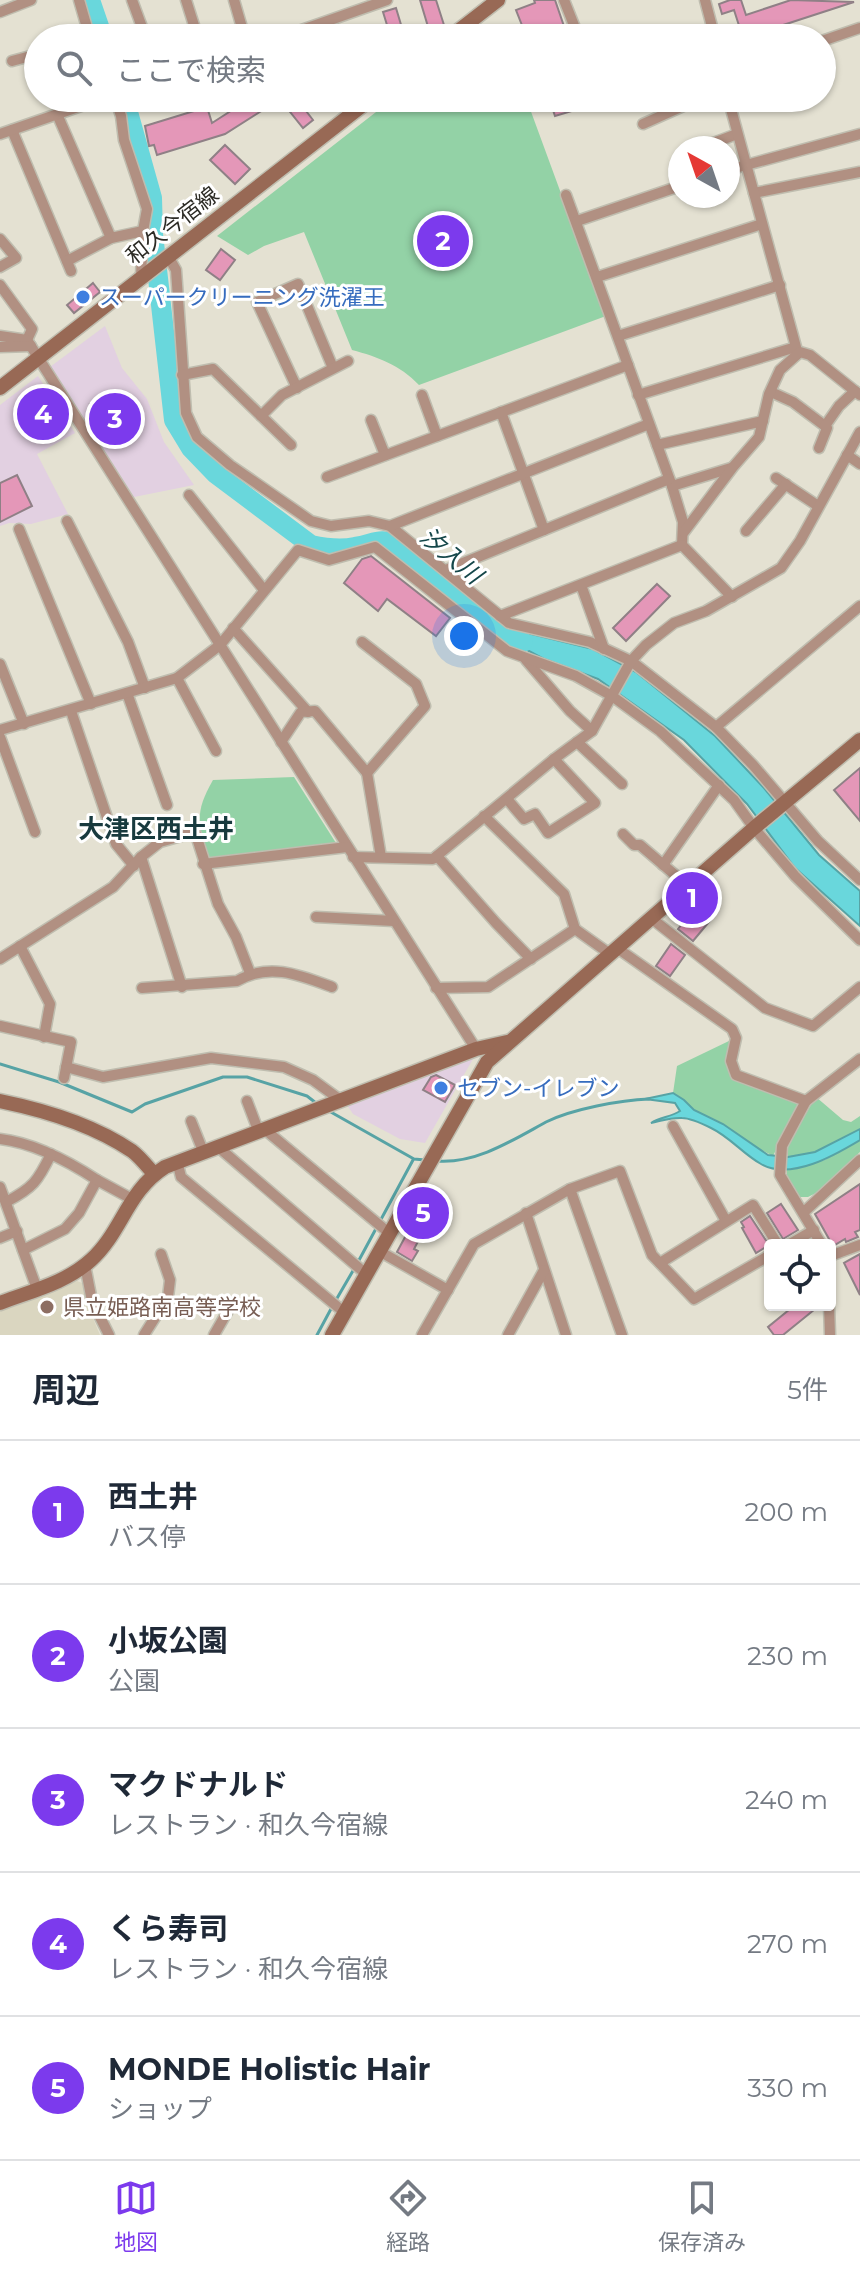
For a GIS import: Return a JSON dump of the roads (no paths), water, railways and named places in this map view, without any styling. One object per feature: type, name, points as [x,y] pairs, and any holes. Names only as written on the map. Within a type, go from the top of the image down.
[{"type":"street","points":[[0,12],[31,0]]},
{"type":"street","points":[[79,0],[86,24]]},
{"type":"street","points":[[132,0],[141,24]]},
{"type":"street","points":[[186,0],[194,24]]},
{"type":"street","points":[[234,0],[241,24]]},
{"type":"street","points":[[319,24],[387,0]]},
{"type":"street","points":[[467,24],[498,0]]},
{"type":"street","points":[[564,0],[573,24]]},
{"type":"street","points":[[705,0],[711,24]]},
{"type":"street","points":[[836,36],[860,28]]},
{"type":"street","points":[[12,61],[24,58]]},
{"type":"street","points":[[0,134],[63,112]]},
{"type":"street","points":[[120,112],[124,140],[147,209],[143,231],[144,274]]},
{"type":"street","name":"和久今宿線","points":[[0,388],[32,348],[144,274],[354,112]]},
{"type":"street","points":[[643,124],[670,112]]},
{"type":"street","points":[[732,112],[798,350]]},
{"type":"street","points":[[57,114],[111,238]]},
{"type":"street","points":[[12,130],[69,266],[111,238],[143,231]]},
{"type":"street","points":[[732,136],[737,134]]},
{"type":"street","points":[[740,166],[860,134]]},
{"type":"street","points":[[754,193],[860,172]]},
{"type":"street","points":[[577,221],[668,190]]},
{"type":"street","points":[[566,195],[670,482],[684,532],[682,545]]},
{"type":"street","points":[[597,277],[762,224]]},
{"type":"street","points":[[0,239],[16,258],[0,267]]},
{"type":"street","points":[[168,256],[176,270],[186,413],[197,437],[230,465],[311,521],[331,526],[369,521],[390,526],[509,623],[590,642],[631,661],[716,727],[818,841],[858,875]]},
{"type":"street","points":[[297,388],[257,302],[298,284],[333,368]]},
{"type":"street","points":[[0,285],[32,329],[32,348],[476,1049]]},
{"type":"street","points":[[618,336],[780,285]]},
{"type":"street","points":[[0,336],[32,348]]},
{"type":"street","points":[[0,347],[32,348]]},
{"type":"street","points":[[684,532],[759,437],[780,370],[798,350]]},
{"type":"street","points":[[638,395],[798,350],[810,355],[858,393],[839,406],[825,426]]},
{"type":"street","points":[[261,416],[282,395],[348,361]]},
{"type":"street","points":[[327,477],[628,365]]},
{"type":"street","points":[[182,375],[213,369],[291,445]]},
{"type":"street","points":[[771,392],[793,402],[827,428],[819,448]]},
{"type":"street","points":[[422,395],[437,436]]},
{"type":"street","points":[[501,412],[544,530]]},
{"type":"street","points":[[371,420],[385,455]]},
{"type":"street","points":[[657,445],[763,421]]},
{"type":"street","points":[[390,526],[649,424]]},
{"type":"street","points":[[203,864],[350,852],[433,859],[592,731],[631,661],[646,645],[674,623],[706,611],[781,568],[860,432]]},
{"type":"street","points":[[847,455],[860,464]]},
{"type":"street","points":[[446,570],[670,482],[733,467]]},
{"type":"street","points":[[746,531],[781,481],[818,506]]},
{"type":"street","points":[[189,495],[264,590]]},
{"type":"street","points":[[67,521],[128,642],[145,688]]},
{"type":"street","points":[[19,529],[91,704]]},
{"type":"street","points":[[682,545],[732,597]]},
{"type":"street","points":[[500,616],[682,545]]},
{"type":"street","points":[[0,730],[177,678],[220,645],[298,550],[329,560],[375,547],[507,651],[576,676],[612,696],[660,731],[734,800],[795,876],[860,940]]},
{"type":"street","points":[[581,585],[604,649]]},
{"type":"street","points":[[716,727],[860,606]]},
{"type":"street","points":[[233,628],[308,712]]},
{"type":"street","points":[[362,642],[416,684],[425,706],[367,773]]},
{"type":"street","points":[[524,658],[570,711],[592,731]]},
{"type":"street","points":[[0,664],[24,724]]},
{"type":"street","points":[[177,678],[216,751]]},
{"type":"street","points":[[127,693],[167,805]]},
{"type":"street","points":[[71,711],[116,844],[137,861],[182,987]]},
{"type":"street","points":[[281,742],[301,712],[315,711],[367,773],[381,857]]},
{"type":"street","points":[[0,737],[35,832]]},
{"type":"street","points":[[332,1335],[337,1307],[358,1267],[379,1251],[381,1227],[481,1072],[507,1042],[860,740]]},
{"type":"street","points":[[577,742],[622,784]]},
{"type":"street","points":[[507,799],[524,819],[535,814],[548,833],[595,803],[554,759]]},
{"type":"street","points":[[663,865],[719,785]]},
{"type":"street","points":[[484,816],[564,894],[575,929],[613,951],[734,1034],[731,1061],[736,1075],[806,1101]]},
{"type":"street","points":[[0,959],[113,887],[160,842],[195,832],[218,904],[236,937],[250,973]]},
{"type":"street","points":[[623,834],[688,886]]},
{"type":"street","points":[[437,856],[531,959]]},
{"type":"street","points":[[316,917],[394,921]]},
{"type":"street","points":[[651,918],[765,1008],[813,1026],[860,987]]},
{"type":"street","points":[[436,988],[488,987],[575,929]]},
{"type":"street","points":[[20,946],[50,1004],[44,1037]]},
{"type":"street","points":[[142,988],[237,981],[250,973],[278,970],[332,987]]},
{"type":"street","points":[[0,1026],[71,1042],[65,1073],[103,1077],[211,1058],[284,1067],[313,1080],[339,1099]]},
{"type":"street","points":[[0,1303],[63,1280],[85,1265],[103,1247],[141,1186],[154,1174],[177,1161],[476,1049],[507,1042]]},
{"type":"street","points":[[819,1239],[780,1175],[782,1146],[806,1101],[860,1059]]},
{"type":"street","points":[[0,1101],[92,1130],[133,1152],[154,1174]]},
{"type":"street","points":[[247,1101],[261,1129],[381,1227]]},
{"type":"street","points":[[191,1121],[210,1148],[358,1267]]},
{"type":"street","points":[[673,1126],[677,1144],[726,1221]]},
{"type":"street","points":[[0,1139],[67,1160],[132,1199]]},
{"type":"street","points":[[6,1202],[29,1190],[40,1178],[51,1154]]},
{"type":"street","points":[[804,1212],[860,1160]]},
{"type":"street","points":[[177,1161],[181,1177],[337,1307]]},
{"type":"street","points":[[422,1335],[474,1244],[570,1189],[620,1171],[652,1255],[694,1299],[764,1258]]},
{"type":"street","points":[[23,1250],[65,1229],[79,1213],[97,1180]]},
{"type":"street","points":[[0,1187],[37,1289]]},
{"type":"street","points":[[570,1189],[622,1335]]},
{"type":"street","points":[[660,1263],[753,1205],[774,1239]]},
{"type":"street","points":[[526,1213],[566,1335]]},
{"type":"street","points":[[798,1239],[814,1230]]},
{"type":"street","points":[[0,1238],[17,1231]]},
{"type":"street","points":[[836,1254],[859,1247]]},
{"type":"street","points":[[379,1251],[448,1290]]},
{"type":"street","points":[[144,1335],[168,1297],[170,1280],[161,1254]]},
{"type":"street","points":[[85,1265],[92,1301],[109,1335]]},
{"type":"street","points":[[508,1335],[544,1270]]},
{"type":"street","points":[[214,1335],[233,1302]]},
{"type":"street","points":[[829,1311],[830,1335]]},
{"type":"water","points":[[474,599],[511,629],[593,649],[636,672],[715,736],[764,788],[819,855],[860,891],[860,926],[795,868],[747,804],[684,740],[598,679],[544,659],[508,640]]},
{"type":"water","points":[[673,1093],[694,1110],[723,1124],[768,1155],[788,1157],[815,1152],[860,1129],[860,1140],[812,1164],[786,1170],[773,1168],[761,1164],[718,1132],[697,1122],[678,1118],[651,1123],[680,1111],[675,1103],[645,1099]]},
{"type":"waterway","name":"汐入川","points":[[90,0],[98,24]]},
{"type":"waterway","name":"汐入川","points":[[128,112],[152,198],[153,234],[174,420],[191,448],[216,474],[311,545],[344,548],[381,541],[398,545],[497,628],[523,642]]},
{"type":"waterway","points":[[0,1064],[59,1082],[132,1112],[145,1104],[223,1077],[247,1077],[307,1096],[316,1103]]},
{"type":"waterway","points":[[437,1161],[480,1155],[569,1113],[611,1103],[649,1099]]},
{"type":"waterway","points":[[329,1111],[414,1159],[425,1160]]},
{"type":"waterway","points":[[358,1262],[413,1160]]},
{"type":"waterway","points":[[336,1300],[354,1269]]},
{"type":"waterway","points":[[317,1335],[332,1307]]},
{"type":"place","name":"小坂公園","points":[[443,241]]},
{"type":"place","name":"スーパークリーニング洗濯王","points":[[83,297]]},
{"type":"place","name":"くら寿司","points":[[43,414]]},
{"type":"place","name":"マクドナルド","points":[[115,419]]},
{"type":"place","name":"西土井","points":[[692,898]]},
{"type":"place","name":"セブン-イレブン","points":[[441,1088]]},
{"type":"place","name":"MONDE Holistic Hair","points":[[423,1213]]},
{"type":"place","name":"県立姫路南高等学校","points":[[47,1307]]},
{"type":"district","name":"大津区西土井","points":[[156,829]]}]
